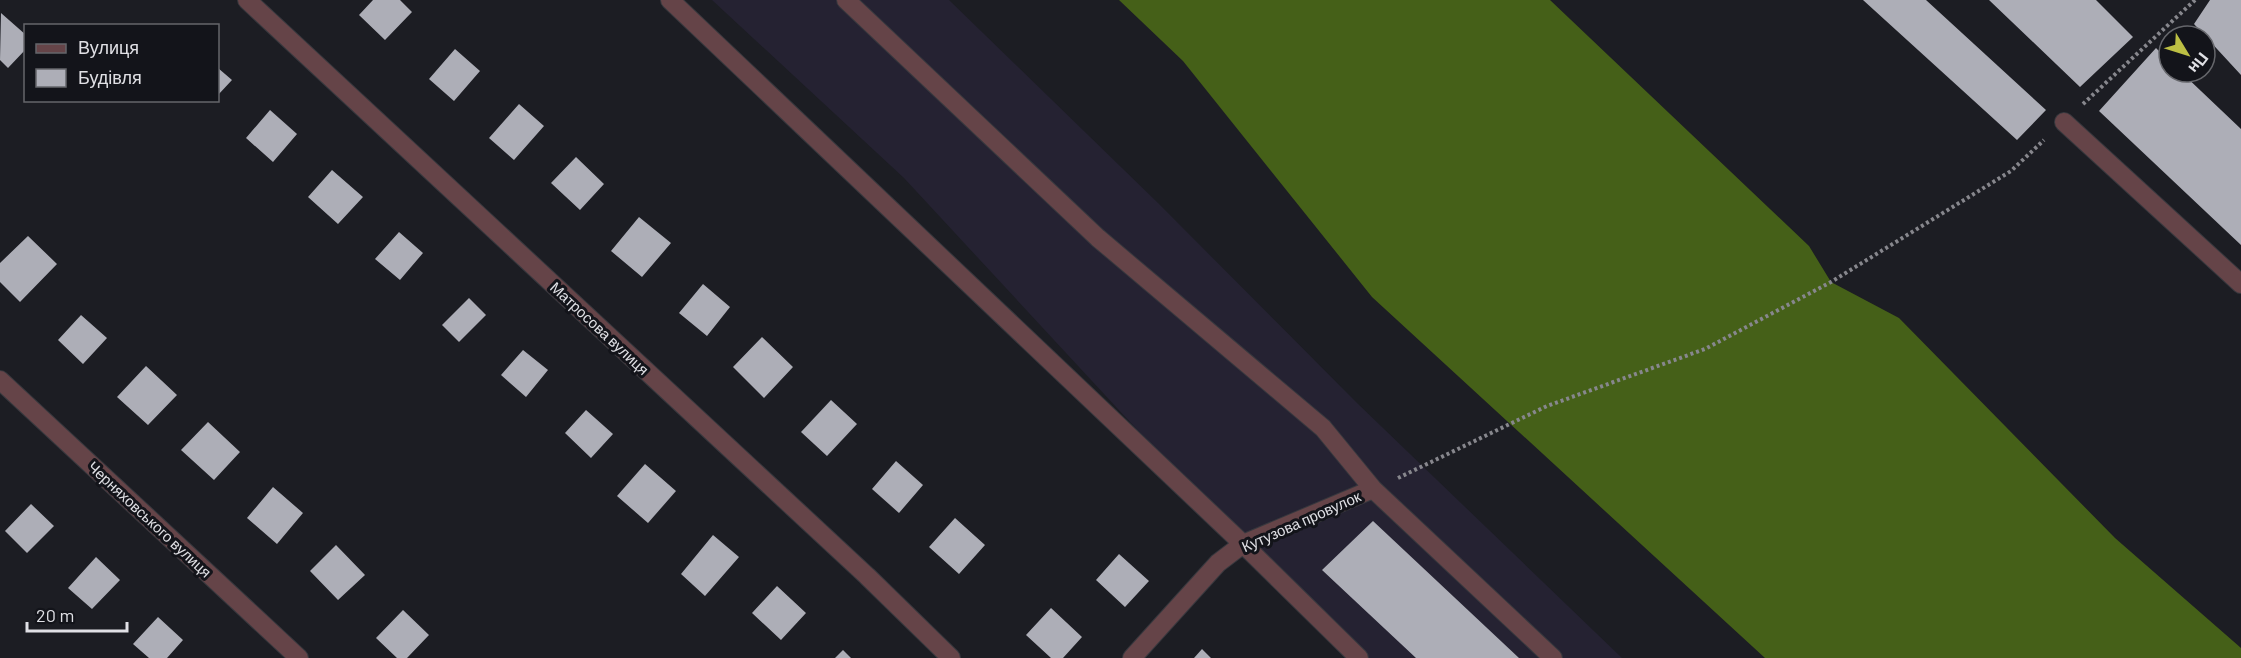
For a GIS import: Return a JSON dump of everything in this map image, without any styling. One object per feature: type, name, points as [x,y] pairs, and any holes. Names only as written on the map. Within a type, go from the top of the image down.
[{"type":"street","name":"Матросова вулиця","points":[[247,0],[867,576],[951,658]]},
{"type":"street","points":[[670,0],[1243,544],[1359,658]]},
{"type":"street","points":[[846,0],[1098,238],[1323,428],[1372,489],[1553,658]]},
{"type":"street","points":[[2064,122],[2241,284]]},
{"type":"street","name":"Черняховського вулиця","points":[[0,380],[299,658]]},
{"type":"street","name":"Кутузова провулок","points":[[1132,658],[1218,563],[1243,544],[1372,489]]},
{"type":"path","points":[[1372,489],[1547,406],[1705,349],[1831,282],[2011,171],[2195,0]]},
{"type":"shaded area","points":[[712,0],[949,0],[1158,203],[1357,403],[1622,658],[1359,658],[1243,544],[904,178]]},
{"type":"green space","points":[[1119,0],[1550,0],[1809,246],[1831,282],[1899,318],[2115,538],[2241,648],[2241,658],[1765,658],[1372,297],[1183,61]]},
{"type":"building","points":[[373,0],[400,0],[412,12],[385,40],[359,15]]},
{"type":"building","points":[[1863,0],[1926,0],[2046,110],[2017,140]]},
{"type":"building","points":[[1989,0],[2096,0],[2133,37],[2080,87]]},
{"type":"building","points":[[2210,0],[2241,0],[2241,75],[2217,49],[2217,24],[2194,24]]},
{"type":"building","points":[[1,13],[24,33],[24,51],[8,68],[0,60]]},
{"type":"building","points":[[2156,48],[2157,84],[2194,84],[2241,129],[2241,245],[2099,111]]},
{"type":"building","points":[[455,49],[480,71],[454,101],[429,79]]},
{"type":"building","points":[[219,69],[232,80],[219,94]]},
{"type":"building","points":[[519,104],[544,126],[514,160],[489,138]]},
{"type":"building","points":[[270,110],[297,134],[273,162],[246,138]]},
{"type":"building","points":[[576,157],[604,184],[580,210],[551,183]]},
{"type":"building","points":[[332,170],[363,197],[338,224],[308,197]]},
{"type":"building","points":[[639,217],[671,243],[642,277],[611,251]]},
{"type":"building","points":[[399,232],[423,253],[400,280],[375,259]]},
{"type":"building","points":[[28,236],[57,264],[20,302],[0,282],[0,263]]},
{"type":"building","points":[[703,284],[730,307],[707,336],[679,313]]},
{"type":"building","points":[[469,298],[486,315],[459,342],[442,325]]},
{"type":"building","points":[[81,315],[107,338],[83,364],[58,340]]},
{"type":"building","points":[[762,337],[793,367],[764,398],[733,367]]},
{"type":"building","points":[[523,350],[548,370],[526,397],[501,375]]},
{"type":"building","points":[[146,366],[177,395],[148,425],[117,397]]},
{"type":"building","points":[[831,400],[857,424],[827,456],[801,432]]},
{"type":"building","points":[[586,410],[613,434],[591,458],[565,433]]},
{"type":"building","points":[[208,422],[240,452],[214,480],[181,450]]},
{"type":"building","points":[[896,461],[923,485],[899,513],[872,489]]},
{"type":"building","points":[[645,464],[676,491],[648,523],[617,496]]},
{"type":"building","points":[[273,487],[303,513],[277,544],[247,518]]},
{"type":"building","points":[[31,504],[54,526],[27,553],[5,531]]},
{"type":"building","points":[[955,518],[985,545],[959,574],[929,547]]},
{"type":"building","points":[[1373,521],[1519,658],[1416,658],[1322,570]]},
{"type":"building","points":[[713,535],[739,557],[705,596],[681,574]]},
{"type":"building","points":[[336,545],[365,575],[338,600],[310,571]]},
{"type":"building","points":[[1119,554],[1149,581],[1125,607],[1096,580]]},
{"type":"building","points":[[96,557],[120,580],[92,609],[68,588]]},
{"type":"building","points":[[777,586],[806,613],[781,640],[752,613]]},
{"type":"building","points":[[1051,608],[1082,637],[1063,658],[1051,658],[1026,635]]},
{"type":"building","points":[[403,610],[429,635],[407,658],[397,658],[376,638]]},
{"type":"building","points":[[158,617],[183,640],[167,658],[149,658],[133,644]]},
{"type":"building","points":[[1202,649],[1211,658],[1194,658]]},
{"type":"building","points":[[843,650],[851,658],[835,658]]}]
